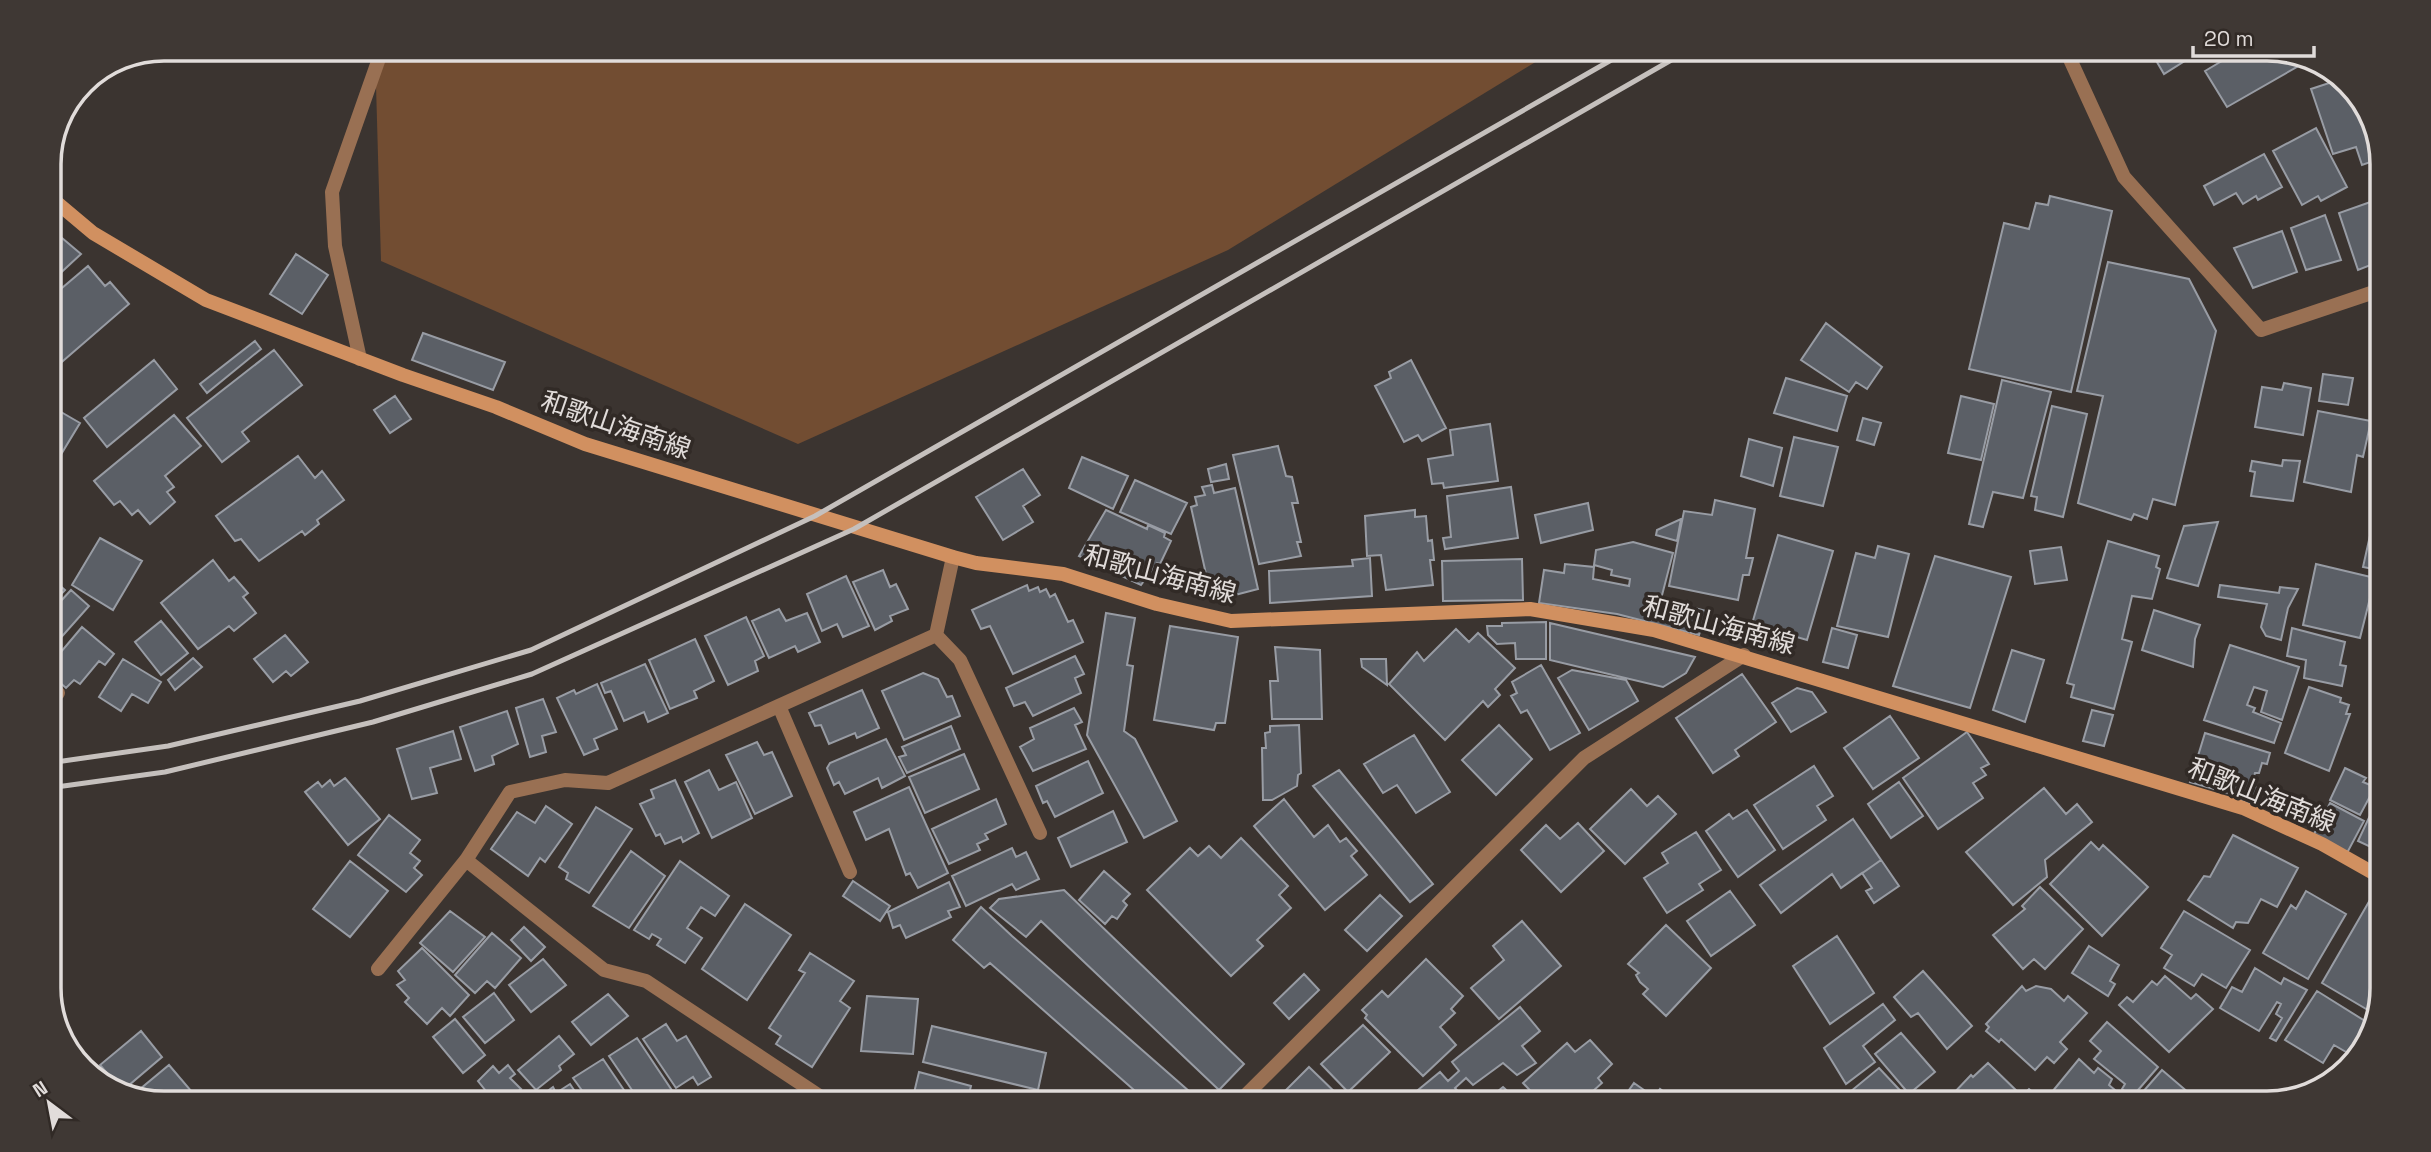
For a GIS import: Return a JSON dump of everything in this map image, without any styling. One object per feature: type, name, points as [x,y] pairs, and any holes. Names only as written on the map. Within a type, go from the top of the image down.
[{"type":"main road","name":"和歌山海南線","points":[[61,206],[93,233],[206,300],[496,407],[585,444],[976,563],[1063,574],[1157,604],[1231,621],[1530,609],[1654,630],[1744,655],[2243,808],[2322,844],[2370,871]]},
{"type":"street","points":[[360,359],[335,246],[332,192],[378,61]]},
{"type":"street","points":[[2071,61],[2124,177],[2261,330],[2370,294]]},
{"type":"street","points":[[936,635],[953,556]]},
{"type":"street","points":[[378,970],[466,860],[510,792],[565,780],[608,783],[936,635]]},
{"type":"street","points":[[936,635],[960,660],[1040,833]]},
{"type":"street","points":[[1250,1091],[1584,758],[1744,655]]},
{"type":"street","points":[[779,706],[850,872]]},
{"type":"street","points":[[466,860],[604,970],[646,981],[812,1091]]},
{"type":"shaded area","points":[[375,61],[1537,61],[1228,250],[798,444],[381,261]]},
{"type":"building","points":[[2156,61],[2185,61],[2164,74]]},
{"type":"building","points":[[2222,61],[2267,61],[2298,66],[2227,107],[2205,71]]},
{"type":"building","points":[[2329,83],[2340,91],[2359,119],[2368,144],[2370,162],[2362,165],[2356,147],[2333,154],[2311,89]]},
{"type":"building","points":[[2316,128],[2347,187],[2321,201],[2318,196],[2302,205],[2273,151]]},
{"type":"building","points":[[2264,154],[2282,187],[2258,200],[2256,196],[2243,204],[2236,193],[2214,205],[2204,186]]},
{"type":"building","points":[[2050,196],[2112,211],[2071,392],[1969,369],[2004,223],[2029,229],[2036,203],[2048,205]]},
{"type":"building","points":[[2370,202],[2370,265],[2358,270],[2339,213]]},
{"type":"building","points":[[2325,215],[2341,260],[2306,270],[2291,228]]},
{"type":"building","points":[[2282,231],[2297,272],[2253,288],[2234,248]]},
{"type":"building","points":[[61,237],[81,254],[61,273]]},
{"type":"building","points":[[296,254],[328,275],[302,314],[270,294]]},
{"type":"building","points":[[2108,262],[2189,279],[2216,331],[2175,505],[2153,499],[2147,519],[2134,514],[2131,520],[2078,503],[2103,396],[2077,391]]},
{"type":"building","points":[[88,266],[105,286],[110,282],[129,304],[61,363],[61,289]]},
{"type":"building","points":[[1826,323],[1882,367],[1867,389],[1856,382],[1849,392],[1801,360]]},
{"type":"building","points":[[423,333],[505,362],[493,390],[412,360]]},
{"type":"building","points":[[255,341],[261,349],[207,393],[200,384]]},
{"type":"building","points":[[274,350],[302,385],[242,432],[249,441],[222,462],[187,418]]},
{"type":"building","points":[[154,360],[177,389],[107,447],[84,418]]},
{"type":"building","points":[[1411,360],[1446,428],[1422,441],[1418,435],[1404,442],[1375,386],[1391,378],[1389,372]]},
{"type":"building","points":[[2323,374],[2353,378],[2348,405],[2319,401]]},
{"type":"building","points":[[1786,378],[1847,396],[1837,431],[1774,413]]},
{"type":"building","points":[[2002,380],[2051,392],[2023,498],[1993,492],[1983,527],[1969,524]]},
{"type":"building","points":[[2284,383],[2311,388],[2303,435],[2255,427],[2262,387],[2282,390]]},
{"type":"building","points":[[395,396],[411,419],[390,433],[374,410]]},
{"type":"building","points":[[1961,396],[1994,404],[1981,460],[1948,453]]},
{"type":"building","points":[[2052,406],[2087,414],[2063,517],[2035,510],[2037,497],[2031,496]]},
{"type":"building","points":[[2318,411],[2370,421],[2363,457],[2357,455],[2351,492],[2304,482]]},
{"type":"building","points":[[61,412],[80,423],[61,454]]},
{"type":"building","points":[[174,415],[201,446],[165,476],[174,487],[167,492],[175,502],[150,524],[138,510],[132,515],[120,501],[114,505],[94,481]]},
{"type":"building","points":[[1863,418],[1881,423],[1874,445],[1857,440]]},
{"type":"building","points":[[1490,424],[1498,481],[1444,488],[1443,483],[1432,484],[1428,459],[1453,455],[1450,430]]},
{"type":"building","points":[[1794,437],[1838,447],[1823,506],[1780,496]]},
{"type":"building","points":[[1749,439],[1782,448],[1773,486],[1741,476]]},
{"type":"building","points":[[1278,446],[1286,476],[1292,477],[1298,503],[1292,503],[1301,542],[1297,542],[1301,556],[1259,564],[1233,455]]},
{"type":"building","points":[[298,456],[315,478],[322,471],[344,500],[317,520],[319,524],[305,535],[302,531],[259,561],[241,539],[235,541],[216,516]]},
{"type":"building","points":[[1082,457],[1128,476],[1113,509],[1069,488]]},
{"type":"building","points":[[2283,460],[2300,461],[2293,501],[2251,496],[2255,472],[2250,471],[2252,461],[2282,466]]},
{"type":"building","points":[[1226,464],[1229,479],[1211,482],[1208,469]]},
{"type":"building","points":[[1023,469],[1040,495],[1023,506],[1033,522],[1003,540],[976,497]]},
{"type":"building","points":[[1135,480],[1187,503],[1171,534],[1120,512]]},
{"type":"building","points":[[1212,485],[1214,493],[1235,488],[1258,589],[1212,601],[1191,507],[1197,505],[1195,497],[1205,495],[1202,487]]},
{"type":"building","points":[[1511,487],[1518,538],[1445,549],[1443,538],[1451,537],[1447,496]]},
{"type":"building","points":[[1715,500],[1755,509],[1746,558],[1753,558],[1749,575],[1743,575],[1738,600],[1669,586],[1684,511],[1712,515]]},
{"type":"building","points":[[1588,503],[1593,530],[1541,543],[1535,515]]},
{"type":"building","points":[[1106,510],[1147,529],[1148,525],[1165,533],[1164,537],[1171,541],[1160,564],[1157,563],[1141,585],[1079,556]]},
{"type":"building","points":[[1415,510],[1415,517],[1426,516],[1428,541],[1432,540],[1434,560],[1430,560],[1433,585],[1386,590],[1381,555],[1367,556],[1365,516]]},
{"type":"building","points":[[1681,519],[1677,541],[1656,535],[1657,530]]},
{"type":"building","points":[[2218,522],[2198,586],[2167,578],[2184,526]]},
{"type":"building","points":[[1778,535],[1833,551],[1807,640],[1752,624]]},
{"type":"building","points":[[2370,536],[2370,568],[2363,567]]},
{"type":"building","points":[[100,538],[142,561],[113,610],[72,585]]},
{"type":"building","points":[[2108,541],[2159,556],[2156,567],[2160,569],[2152,599],[2132,596],[2122,639],[2132,642],[2114,709],[2071,697],[2074,685],[2067,683]]},
{"type":"building","points":[[1633,542],[1673,553],[1661,599],[1706,611],[1699,635],[1617,614],[1539,603],[1544,570],[1564,573],[1565,564],[1594,567],[1593,579],[1629,586],[1630,579],[1611,575],[1612,570],[1594,565],[1596,550]]},
{"type":"building","points":[[1878,546],[1909,554],[1888,637],[1837,626],[1856,553],[1875,558]]},
{"type":"building","points":[[2061,547],[2067,580],[2035,584],[2030,551]]},
{"type":"building","points":[[1935,556],[2011,577],[1970,708],[1893,686]]},
{"type":"building","points":[[1370,558],[1372,596],[1270,603],[1269,571],[1353,566],[1352,560]]},
{"type":"building","points":[[1522,559],[1523,600],[1443,601],[1442,561]]},
{"type":"building","points":[[213,560],[229,581],[234,577],[248,593],[243,597],[256,613],[234,631],[229,626],[198,649],[161,603]]},
{"type":"building","points":[[2316,564],[2370,577],[2370,598],[2360,638],[2303,625]]},
{"type":"building","points":[[883,570],[890,587],[896,584],[908,609],[890,616],[892,621],[875,630],[853,582]]},
{"type":"building","points":[[846,576],[869,626],[843,637],[837,624],[822,631],[807,594]]},
{"type":"building","points":[[1027,585],[1029,591],[1038,587],[1040,592],[1046,589],[1050,597],[1055,594],[1068,622],[1073,620],[1083,642],[1013,674],[990,626],[981,629],[972,610]]},
{"type":"building","points":[[2220,585],[2279,593],[2280,587],[2298,589],[2288,608],[2281,640],[2266,636],[2261,627],[2267,604],[2218,597]]},
{"type":"building","points":[[71,590],[89,606],[61,638],[61,601]]},
{"type":"building","points":[[779,609],[786,621],[807,613],[820,642],[798,652],[795,646],[769,658],[752,621]]},
{"type":"building","points":[[2154,610],[2200,625],[2195,639],[2193,667],[2142,650]]},
{"type":"building","points":[[1106,613],[1135,618],[1127,665],[1133,666],[1124,731],[1135,739],[1177,821],[1144,838],[1087,735]]},
{"type":"building","points":[[746,617],[764,656],[755,661],[758,671],[728,685],[705,636]]},
{"type":"building","points":[[161,621],[188,653],[161,675],[135,642]]},
{"type":"building","points":[[1546,622],[1546,659],[1516,659],[1515,643],[1497,644],[1488,635],[1487,626]]},
{"type":"building","points":[[1550,623],[1695,657],[1686,673],[1663,687],[1550,660]]},
{"type":"building","points":[[1170,626],[1238,637],[1225,723],[1216,723],[1214,730],[1154,720]]},
{"type":"building","points":[[82,627],[114,654],[105,665],[99,661],[80,684],[74,680],[66,688],[61,684],[61,652]]},
{"type":"building","points":[[1832,628],[1857,635],[1848,668],[1823,662]]},
{"type":"building","points":[[2292,628],[2345,642],[2340,665],[2346,666],[2342,686],[2304,678],[2306,660],[2287,656]]},
{"type":"building","points":[[1456,629],[1469,642],[1478,633],[1515,668],[1495,689],[1500,695],[1488,707],[1483,701],[1445,740],[1389,684],[1417,652],[1424,661]]},
{"type":"building","points":[[285,635],[308,662],[291,676],[286,671],[273,682],[254,659]]},
{"type":"building","points":[[695,639],[714,681],[694,691],[697,698],[670,709],[649,660]]},
{"type":"building","points":[[2230,645],[2299,667],[2282,720],[2261,712],[2267,691],[2254,687],[2247,705],[2255,708],[2253,712],[2281,723],[2274,743],[2204,720]]},
{"type":"building","points":[[1275,647],[1320,650],[1322,719],[1272,719],[1270,681],[1278,681]]},
{"type":"building","points":[[2012,650],[2044,660],[2025,722],[1993,710]]},
{"type":"building","points":[[1075,656],[1084,674],[1075,678],[1081,693],[1033,716],[1025,702],[1014,706],[1006,688]]},
{"type":"building","points":[[193,658],[202,667],[175,690],[168,680]]},
{"type":"building","points":[[123,659],[161,682],[148,703],[132,694],[121,711],[99,697]]},
{"type":"building","points":[[1361,659],[1386,659],[1387,685],[1362,667]]},
{"type":"building","points":[[645,664],[668,713],[648,722],[644,712],[624,721],[611,691],[605,693],[601,683]]},
{"type":"building","points":[[1541,665],[1580,733],[1550,750],[1527,710],[1521,713],[1511,696],[1517,693],[1512,682]]},
{"type":"building","points":[[1572,670],[1626,680],[1638,701],[1589,730],[1558,678]]},
{"type":"building","points":[[923,673],[938,679],[947,697],[952,696],[960,716],[904,740],[882,691]]},
{"type":"building","points":[[1742,674],[1776,722],[1735,750],[1739,756],[1713,773],[1676,718]]},
{"type":"building","points":[[597,684],[617,729],[594,739],[598,749],[584,755],[557,698],[574,690],[576,694]]},
{"type":"building","points":[[2309,687],[2341,698],[2340,702],[2349,705],[2346,714],[2350,714],[2329,771],[2285,753]]},
{"type":"building","points":[[1797,688],[1812,692],[1826,712],[1791,732],[1772,703]]},
{"type":"building","points":[[862,690],[879,728],[857,738],[855,733],[829,744],[821,725],[815,726],[809,713]]},
{"type":"building","points":[[543,699],[556,732],[542,736],[546,752],[530,757],[516,708]]},
{"type":"building","points":[[1074,708],[1082,722],[1075,725],[1086,749],[1033,771],[1020,747],[1034,739],[1030,728]]},
{"type":"building","points":[[2092,710],[2113,715],[2104,746],[2083,741]]},
{"type":"building","points":[[507,711],[518,744],[492,756],[494,764],[475,771],[460,727]]},
{"type":"building","points":[[1890,716],[1919,758],[1873,789],[1844,748]]},
{"type":"building","points":[[1299,725],[1301,773],[1298,775],[1297,786],[1272,800],[1263,800],[1262,748],[1266,748],[1265,733],[1270,732],[1270,726]]},
{"type":"building","points":[[1499,725],[1532,759],[1496,795],[1462,760]]},
{"type":"building","points":[[951,726],[960,749],[907,773],[899,757],[906,755],[902,747]]},
{"type":"building","points":[[453,731],[461,759],[430,768],[437,793],[412,799],[397,749]]},
{"type":"building","points":[[1967,732],[1989,764],[1981,768],[1986,775],[1973,783],[1983,798],[1938,829],[1903,778]]},
{"type":"building","points":[[2205,733],[2270,753],[2267,764],[2262,763],[2259,773],[2255,773],[2251,786],[2258,788],[2253,805],[2240,801],[2242,797],[2190,782]]},
{"type":"building","points":[[1414,735],[1450,792],[1416,813],[1397,785],[1383,793],[1364,764]]},
{"type":"building","points":[[886,739],[905,776],[882,788],[878,778],[845,794],[839,782],[834,785],[827,768],[830,763]]},
{"type":"building","points":[[757,742],[764,755],[772,752],[792,796],[755,814],[726,755]]},
{"type":"building","points":[[964,754],[979,789],[925,813],[909,777]]},
{"type":"building","points":[[1088,761],[1103,793],[1055,817],[1047,801],[1043,803],[1036,786]]},
{"type":"building","points":[[1814,766],[1833,796],[1817,806],[1826,820],[1783,849],[1754,805]]},
{"type":"building","points":[[2345,768],[2366,778],[2363,782],[2370,785],[2370,796],[2360,815],[2330,800]]},
{"type":"building","points":[[709,770],[719,790],[736,782],[752,818],[712,838],[685,782]]},
{"type":"building","points":[[1339,770],[1433,884],[1410,902],[1313,786]]},
{"type":"building","points":[[345,778],[380,819],[348,845],[305,792],[318,782],[322,787],[330,780],[334,786]]},
{"type":"building","points":[[675,780],[699,833],[683,842],[681,837],[665,844],[660,834],[656,836],[640,804],[654,798],[651,790]]},
{"type":"building","points":[[1899,782],[1923,816],[1891,838],[1868,804]]},
{"type":"building","points":[[909,787],[948,873],[918,888],[910,873],[906,875],[889,829],[866,840],[854,812]]},
{"type":"building","points":[[2044,788],[2066,814],[2077,804],[2092,822],[2045,860],[2047,877],[2013,905],[1966,852]]},
{"type":"building","points":[[1631,789],[1647,806],[1658,796],[1676,814],[1625,864],[1590,829]]},
{"type":"building","points":[[996,799],[1006,824],[985,834],[988,839],[977,844],[980,850],[949,864],[932,829]]},
{"type":"building","points":[[1284,799],[1314,837],[1328,825],[1340,842],[1346,838],[1357,851],[1351,856],[1367,875],[1325,910],[1254,826]]},
{"type":"building","points":[[2330,803],[2364,821],[2347,853],[2313,836]]},
{"type":"building","points":[[546,806],[572,824],[545,862],[540,858],[528,876],[491,849],[517,812],[535,823]]},
{"type":"building","points":[[596,807],[632,829],[589,893],[566,879],[568,873],[559,867]]},
{"type":"building","points":[[1747,810],[1775,850],[1738,877],[1706,831],[1729,814],[1733,819]]},
{"type":"building","points":[[1113,811],[1127,842],[1071,867],[1058,838]]},
{"type":"building","points":[[389,815],[420,840],[410,853],[420,861],[414,868],[422,875],[406,892],[358,855]]},
{"type":"building","points":[[2370,816],[2370,847],[2358,841]]},
{"type":"building","points":[[1853,819],[1899,886],[1874,903],[1866,891],[1872,888],[1862,873],[1841,888],[1832,874],[1781,913],[1760,885]]},
{"type":"building","points":[[1853,819],[1881,860],[1841,888],[1832,874],[1781,913],[1760,885]]},
{"type":"building","points":[[1578,823],[1604,851],[1561,892],[1521,850],[1546,825],[1560,839]]},
{"type":"building","points":[[1696,832],[1721,870],[1699,884],[1703,890],[1667,913],[1644,878],[1668,863],[1662,853]]},
{"type":"building","points":[[2233,835],[2298,868],[2277,907],[2261,899],[2248,923],[2236,922],[2233,928],[2188,900],[2204,876],[2210,877]]},
{"type":"building","points":[[1241,838],[1288,886],[1279,895],[1291,908],[1257,940],[1263,946],[1231,976],[1147,890],[1190,848],[1198,856],[1209,846],[1221,858]]},
{"type":"building","points":[[2091,842],[2099,850],[2103,845],[2148,887],[2102,936],[2050,884]]},
{"type":"building","points":[[1012,848],[1016,857],[1026,852],[1039,879],[1016,890],[1012,884],[966,906],[952,876]]},
{"type":"building","points":[[631,851],[665,876],[629,928],[593,906]]},
{"type":"building","points":[[350,861],[388,891],[350,937],[313,909]]},
{"type":"building","points":[[680,861],[729,896],[715,916],[701,907],[687,928],[702,938],[685,963],[657,945],[661,939],[652,934],[649,939],[634,930]]},
{"type":"building","points":[[1104,871],[1130,894],[1123,901],[1127,905],[1117,919],[1112,916],[1105,924],[1079,900]]},
{"type":"building","points":[[853,881],[890,906],[880,921],[843,896]]},
{"type":"building","points":[[949,882],[960,907],[948,911],[951,917],[906,938],[900,925],[893,928],[888,912]]},
{"type":"building","points":[[2040,887],[2083,929],[2045,969],[2034,959],[2023,969],[1993,935],[2025,909],[2022,906]]},
{"type":"building","points":[[1064,890],[1244,1064],[1219,1090],[1041,921],[1026,937],[990,908],[999,899]]},
{"type":"building","points":[[1730,891],[1755,925],[1711,956],[1687,921]]},
{"type":"building","points":[[2306,891],[2346,914],[2308,979],[2263,953],[2291,905],[2296,909]]},
{"type":"building","points":[[1380,895],[1402,916],[1367,951],[1345,930]]},
{"type":"building","points":[[2370,900],[2367,1010],[2322,983]]},
{"type":"building","points":[[745,904],[791,935],[747,1000],[702,969]]},
{"type":"building","points":[[981,907],[1189,1091],[1135,1091],[990,963],[984,968],[953,940]]},
{"type":"building","points":[[450,911],[485,937],[453,972],[420,943]]},
{"type":"building","points":[[2184,911],[2250,950],[2226,988],[2202,974],[2194,986],[2164,968],[2172,955],[2161,948]]},
{"type":"building","points":[[1522,921],[1561,966],[1499,1019],[1471,988],[1504,960],[1493,946]]},
{"type":"building","points":[[1666,925],[1711,968],[1666,1016],[1643,994],[1648,989],[1636,975],[1639,973],[1628,964]]},
{"type":"building","points":[[524,927],[545,947],[531,961],[511,940]]},
{"type":"building","points":[[492,933],[521,958],[495,988],[487,981],[475,993],[455,975]]},
{"type":"building","points":[[1837,936],[1874,993],[1830,1024],[1793,966]]},
{"type":"building","points":[[2089,946],[2119,965],[2110,981],[2115,984],[2108,996],[2072,973]]},
{"type":"building","points":[[422,948],[469,995],[450,1016],[442,1008],[427,1024],[405,1002],[409,998],[397,985],[405,980],[398,971]]},
{"type":"building","points":[[810,953],[854,981],[840,1001],[850,1008],[812,1067],[776,1044],[781,1036],[769,1028],[805,973],[799,970]]},
{"type":"building","points":[[543,959],[566,985],[531,1012],[509,985]]},
{"type":"building","points":[[1426,959],[1463,996],[1451,1009],[1455,1013],[1440,1027],[1456,1045],[1423,1076],[1365,1018],[1367,1015],[1362,1010],[1382,991],[1388,997]]},
{"type":"building","points":[[2255,968],[2281,984],[2284,978],[2307,990],[2276,1041],[2270,1038],[2282,1018],[2276,1014],[2281,1004],[2277,1002],[2259,1031],[2220,1008],[2232,987],[2242,992]]},
{"type":"building","points":[[1923,971],[1972,1026],[1947,1049],[1918,1013],[1911,1017],[1894,997]]},
{"type":"building","points":[[1304,974],[1319,990],[1289,1019],[1274,1003]]},
{"type":"building","points":[[2165,976],[2191,999],[2196,994],[2213,1009],[2169,1052],[2119,1005],[2127,997],[2133,1002],[2152,981],[2157,985]]},
{"type":"building","points":[[2022,986],[2026,991],[2036,986],[2051,989],[2064,1001],[2068,996],[2087,1013],[2060,1042],[2067,1049],[2054,1063],[2047,1057],[2035,1070],[2001,1039],[1999,1042],[1986,1031],[1989,1027],[1986,1024]]},
{"type":"building","points":[[2317,991],[2364,1020],[2356,1039],[2346,1052],[2334,1045],[2323,1063],[2285,1040]]},
{"type":"building","points":[[494,993],[514,1020],[485,1043],[463,1017]]},
{"type":"building","points":[[608,994],[628,1016],[591,1045],[572,1022]]},
{"type":"building","points":[[867,996],[918,999],[913,1054],[861,1051]]},
{"type":"building","points":[[1883,1004],[1895,1020],[1863,1046],[1875,1062],[1846,1084],[1824,1048]]},
{"type":"building","points":[[1520,1007],[1540,1031],[1522,1046],[1536,1063],[1517,1075],[1503,1063],[1473,1085],[1466,1078],[1455,1088],[1458,1091],[1417,1091],[1440,1072],[1448,1081],[1459,1071],[1452,1062]]},
{"type":"building","points":[[455,1019],[485,1055],[463,1073],[433,1037]]},
{"type":"building","points":[[2107,1022],[2158,1067],[2137,1091],[2124,1091],[2122,1089],[2125,1084],[2094,1059],[2101,1051],[2090,1041]]},
{"type":"building","points":[[666,1024],[677,1041],[686,1036],[711,1077],[698,1085],[693,1077],[676,1088],[643,1039]]},
{"type":"building","points":[[1363,1025],[1390,1052],[1349,1091],[1321,1064]]},
{"type":"building","points":[[932,1026],[1046,1053],[1038,1090],[923,1062]]},
{"type":"building","points":[[141,1031],[162,1057],[130,1084],[107,1073],[100,1065]]},
{"type":"building","points":[[1901,1033],[1935,1072],[1913,1091],[1906,1091],[1875,1054]]},
{"type":"building","points":[[559,1036],[574,1054],[559,1066],[561,1070],[536,1090],[518,1070]]},
{"type":"building","points":[[637,1038],[672,1091],[633,1091],[609,1056]]},
{"type":"building","points":[[1590,1040],[1612,1064],[1598,1078],[1602,1083],[1593,1091],[1531,1091],[1523,1083],[1567,1043],[1575,1052]]},
{"type":"building","points":[[603,1059],[625,1091],[582,1091],[573,1078]]},
{"type":"building","points":[[2079,1059],[2094,1073],[2098,1068],[2112,1079],[2109,1085],[2116,1091],[2053,1091]]},
{"type":"building","points":[[1988,1063],[2017,1091],[1956,1091],[1971,1075],[1973,1077]]},
{"type":"building","points":[[169,1065],[191,1091],[164,1091],[141,1088]]},
{"type":"building","points":[[508,1065],[515,1074],[510,1078],[521,1089],[486,1091],[478,1081],[493,1066],[499,1073]]},
{"type":"building","points":[[1309,1067],[1334,1091],[1285,1091]]},
{"type":"building","points":[[1879,1068],[1901,1091],[1851,1091]]},
{"type":"building","points":[[2162,1070],[2187,1091],[2144,1091]]},
{"type":"building","points":[[919,1072],[971,1086],[970,1091],[914,1091]]},
{"type":"building","points":[[1634,1083],[1645,1091],[1628,1091]]},
{"type":"building","points":[[570,1084],[575,1091],[559,1091]]},
{"type":"railway","points":[[61,761],[168,746],[360,701],[531,650],[815,516],[1610,61]]},
{"type":"railway","points":[[61,786],[165,772],[373,722],[532,674],[854,529],[1670,61]]}]
